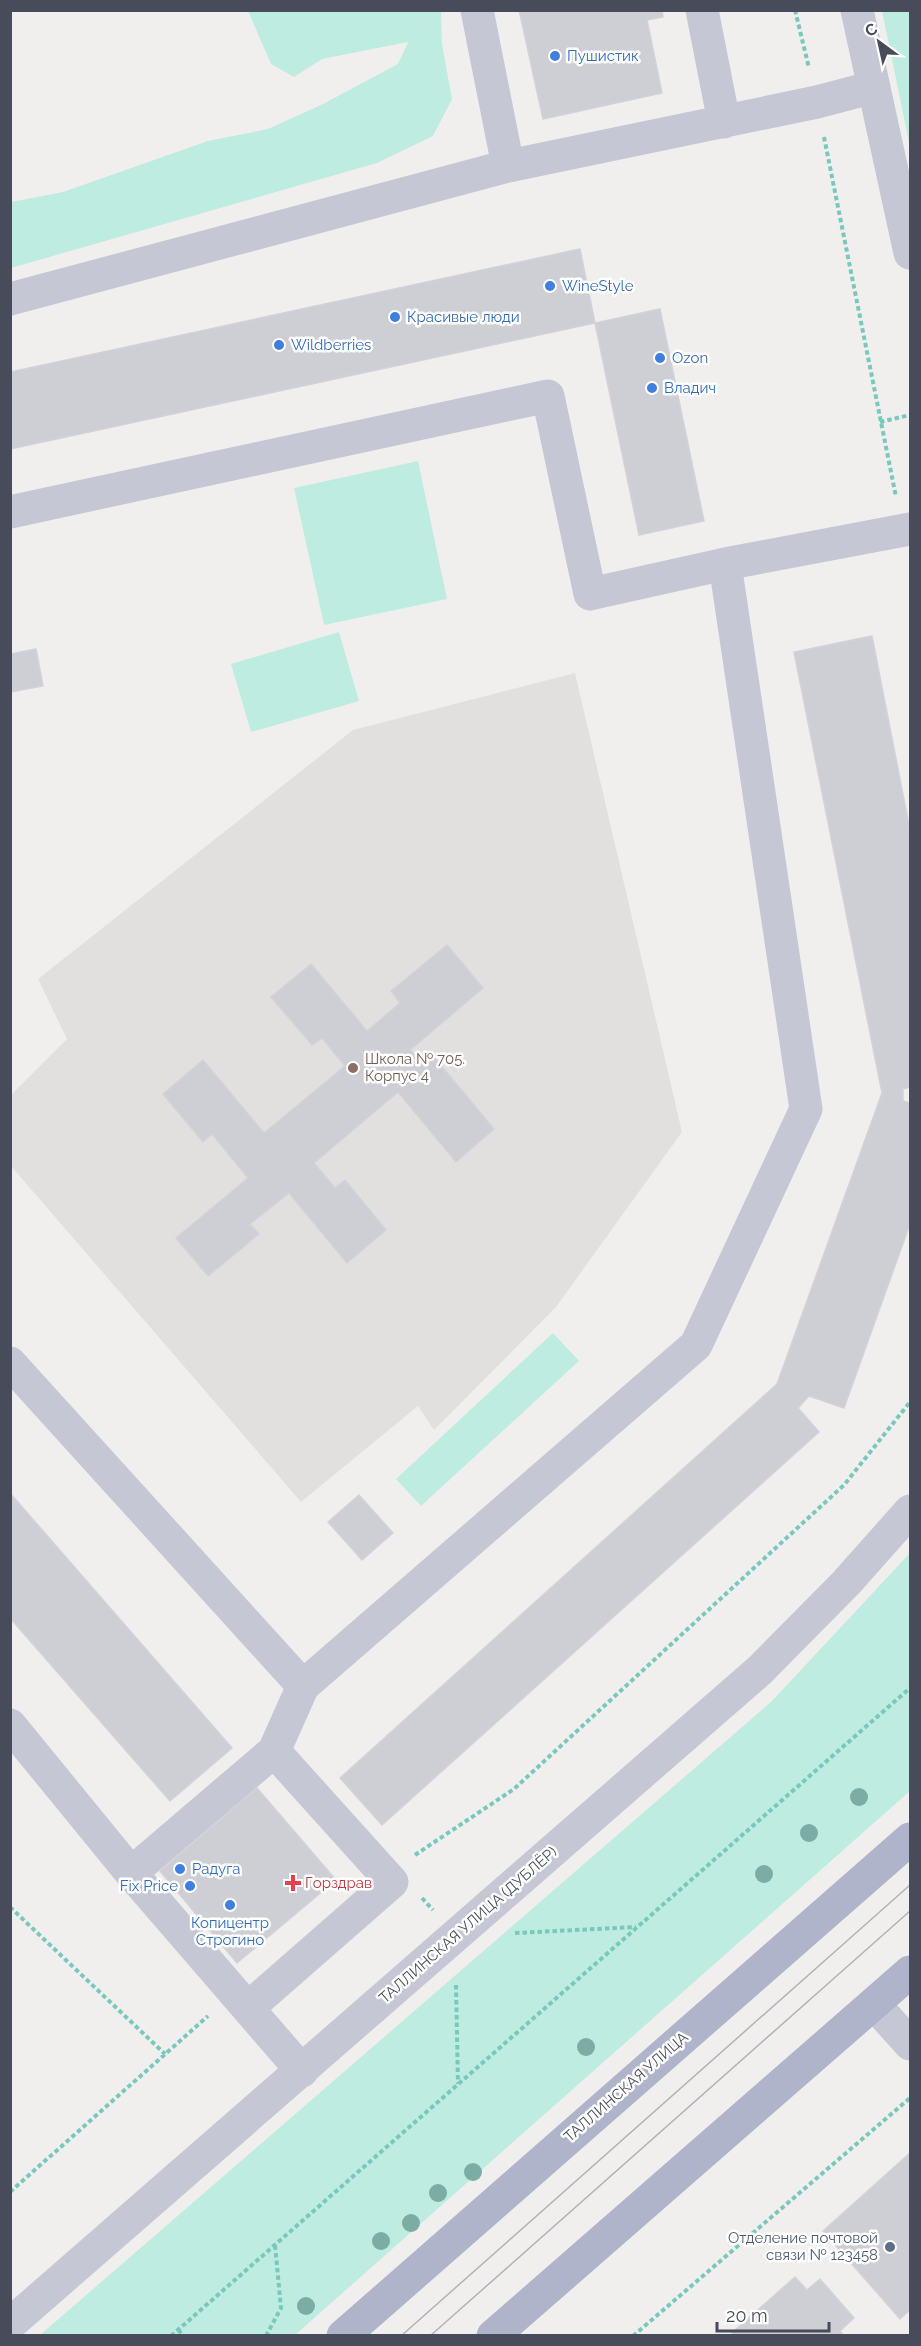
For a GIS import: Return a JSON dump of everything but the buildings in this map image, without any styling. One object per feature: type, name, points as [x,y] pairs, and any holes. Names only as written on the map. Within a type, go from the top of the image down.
[{"type":"main road","name":"ТАЛЛИНСКАЯ УЛИЦА","points":[[343,2336],[910,1839]]},
{"type":"main road","points":[[493,2336],[910,1972]]},
{"type":"street","points":[[477,10],[508,166]]},
{"type":"street","points":[[702,10],[724,122]]},
{"type":"street","points":[[857,10],[910,253]]},
{"type":"street","points":[[10,299],[508,166],[817,102],[874,87]]},
{"type":"street","points":[[10,512],[548,396],[590,594],[725,564],[907,530]]},
{"type":"street","points":[[131,1873],[274,1751],[303,1686],[696,1345],[806,1109],[725,564]]},
{"type":"street","points":[[10,1363],[303,1686]]},
{"type":"street","name":"ТАЛЛИНСКАЯ УЛИЦА (ДУБЛЁР)","points":[[10,2324],[760,1670],[846,1583],[910,1511]]},
{"type":"street","points":[[10,1725],[131,1873],[302,2071]]},
{"type":"street","points":[[241,2001],[392,1882],[274,1751]]},
{"type":"street","points":[[874,2004],[910,2044]]},
{"type":"path","points":[[795,10],[817,102],[880,422],[907,530]]},
{"type":"path","points":[[880,422],[910,414]]},
{"type":"path","points":[[384,1874],[514,1789],[844,1485],[910,1402]]},
{"type":"path","points":[[171,2336],[910,1688]]},
{"type":"path","points":[[10,1907],[165,2054]]},
{"type":"path","points":[[512,1933],[637,1927]]},
{"type":"path","points":[[10,2192],[165,2054],[241,2001]]},
{"type":"path","points":[[633,2336],[910,2098]]},
{"type":"path","points":[[266,2336],[281,2307],[275,2244]]},
{"type":"path","points":[[178,2330],[184,2336]]},
{"type":"shaded area","name":"Школа № 705. Корпус 4","points":[[575,673],[682,1132],[556,1307],[434,1430],[418,1406],[301,1502],[11,1166],[10,1096],[67,1039],[38,979],[353,730]]},
{"type":"green space","points":[[248,11],[441,11],[442,44],[452,99],[433,136],[377,163],[11,268],[11,202],[63,192],[208,141],[268,129],[321,105],[398,64],[408,42],[322,59],[294,77],[271,64]]},
{"type":"green space","points":[[882,11],[910,11],[910,147]]},
{"type":"green space","points":[[418,461],[447,599],[324,625],[294,488]]},
{"type":"green space","points":[[339,632],[359,701],[251,732],[231,664]]},
{"type":"green space","points":[[553,1333],[579,1361],[421,1506],[396,1479]]},
{"type":"green space","points":[[910,1553],[910,1791],[295,2335],[40,2335],[771,1702]]},
{"type":"tram line","points":[[401,2336],[910,1885]]},
{"type":"tram line","points":[[430,2336],[910,1911]]},
{"type":"place","name":"Пушистик","points":[[555,56]]},
{"type":"place","name":"WineStyle","points":[[550,286]]},
{"type":"place","name":"Красивые люди","points":[[395,317]]},
{"type":"place","name":"Wildberries","points":[[279,345]]},
{"type":"place","name":"Ozon","points":[[660,358]]},
{"type":"place","name":"Владич","points":[[652,388]]},
{"type":"place","name":"Школа № 705. Корпус 4","points":[[353,1068]]},
{"type":"place","name":"Радуга","points":[[180,1869]]},
{"type":"place","name":"Горздрав","points":[[293,1883]]},
{"type":"place","name":"Fix Price","points":[[190,1886]]},
{"type":"place","name":"Копицентр Строгино","points":[[230,1905]]},
{"type":"place","name":"Отделение почтовой связи № 123458","points":[[890,2247]]}]
